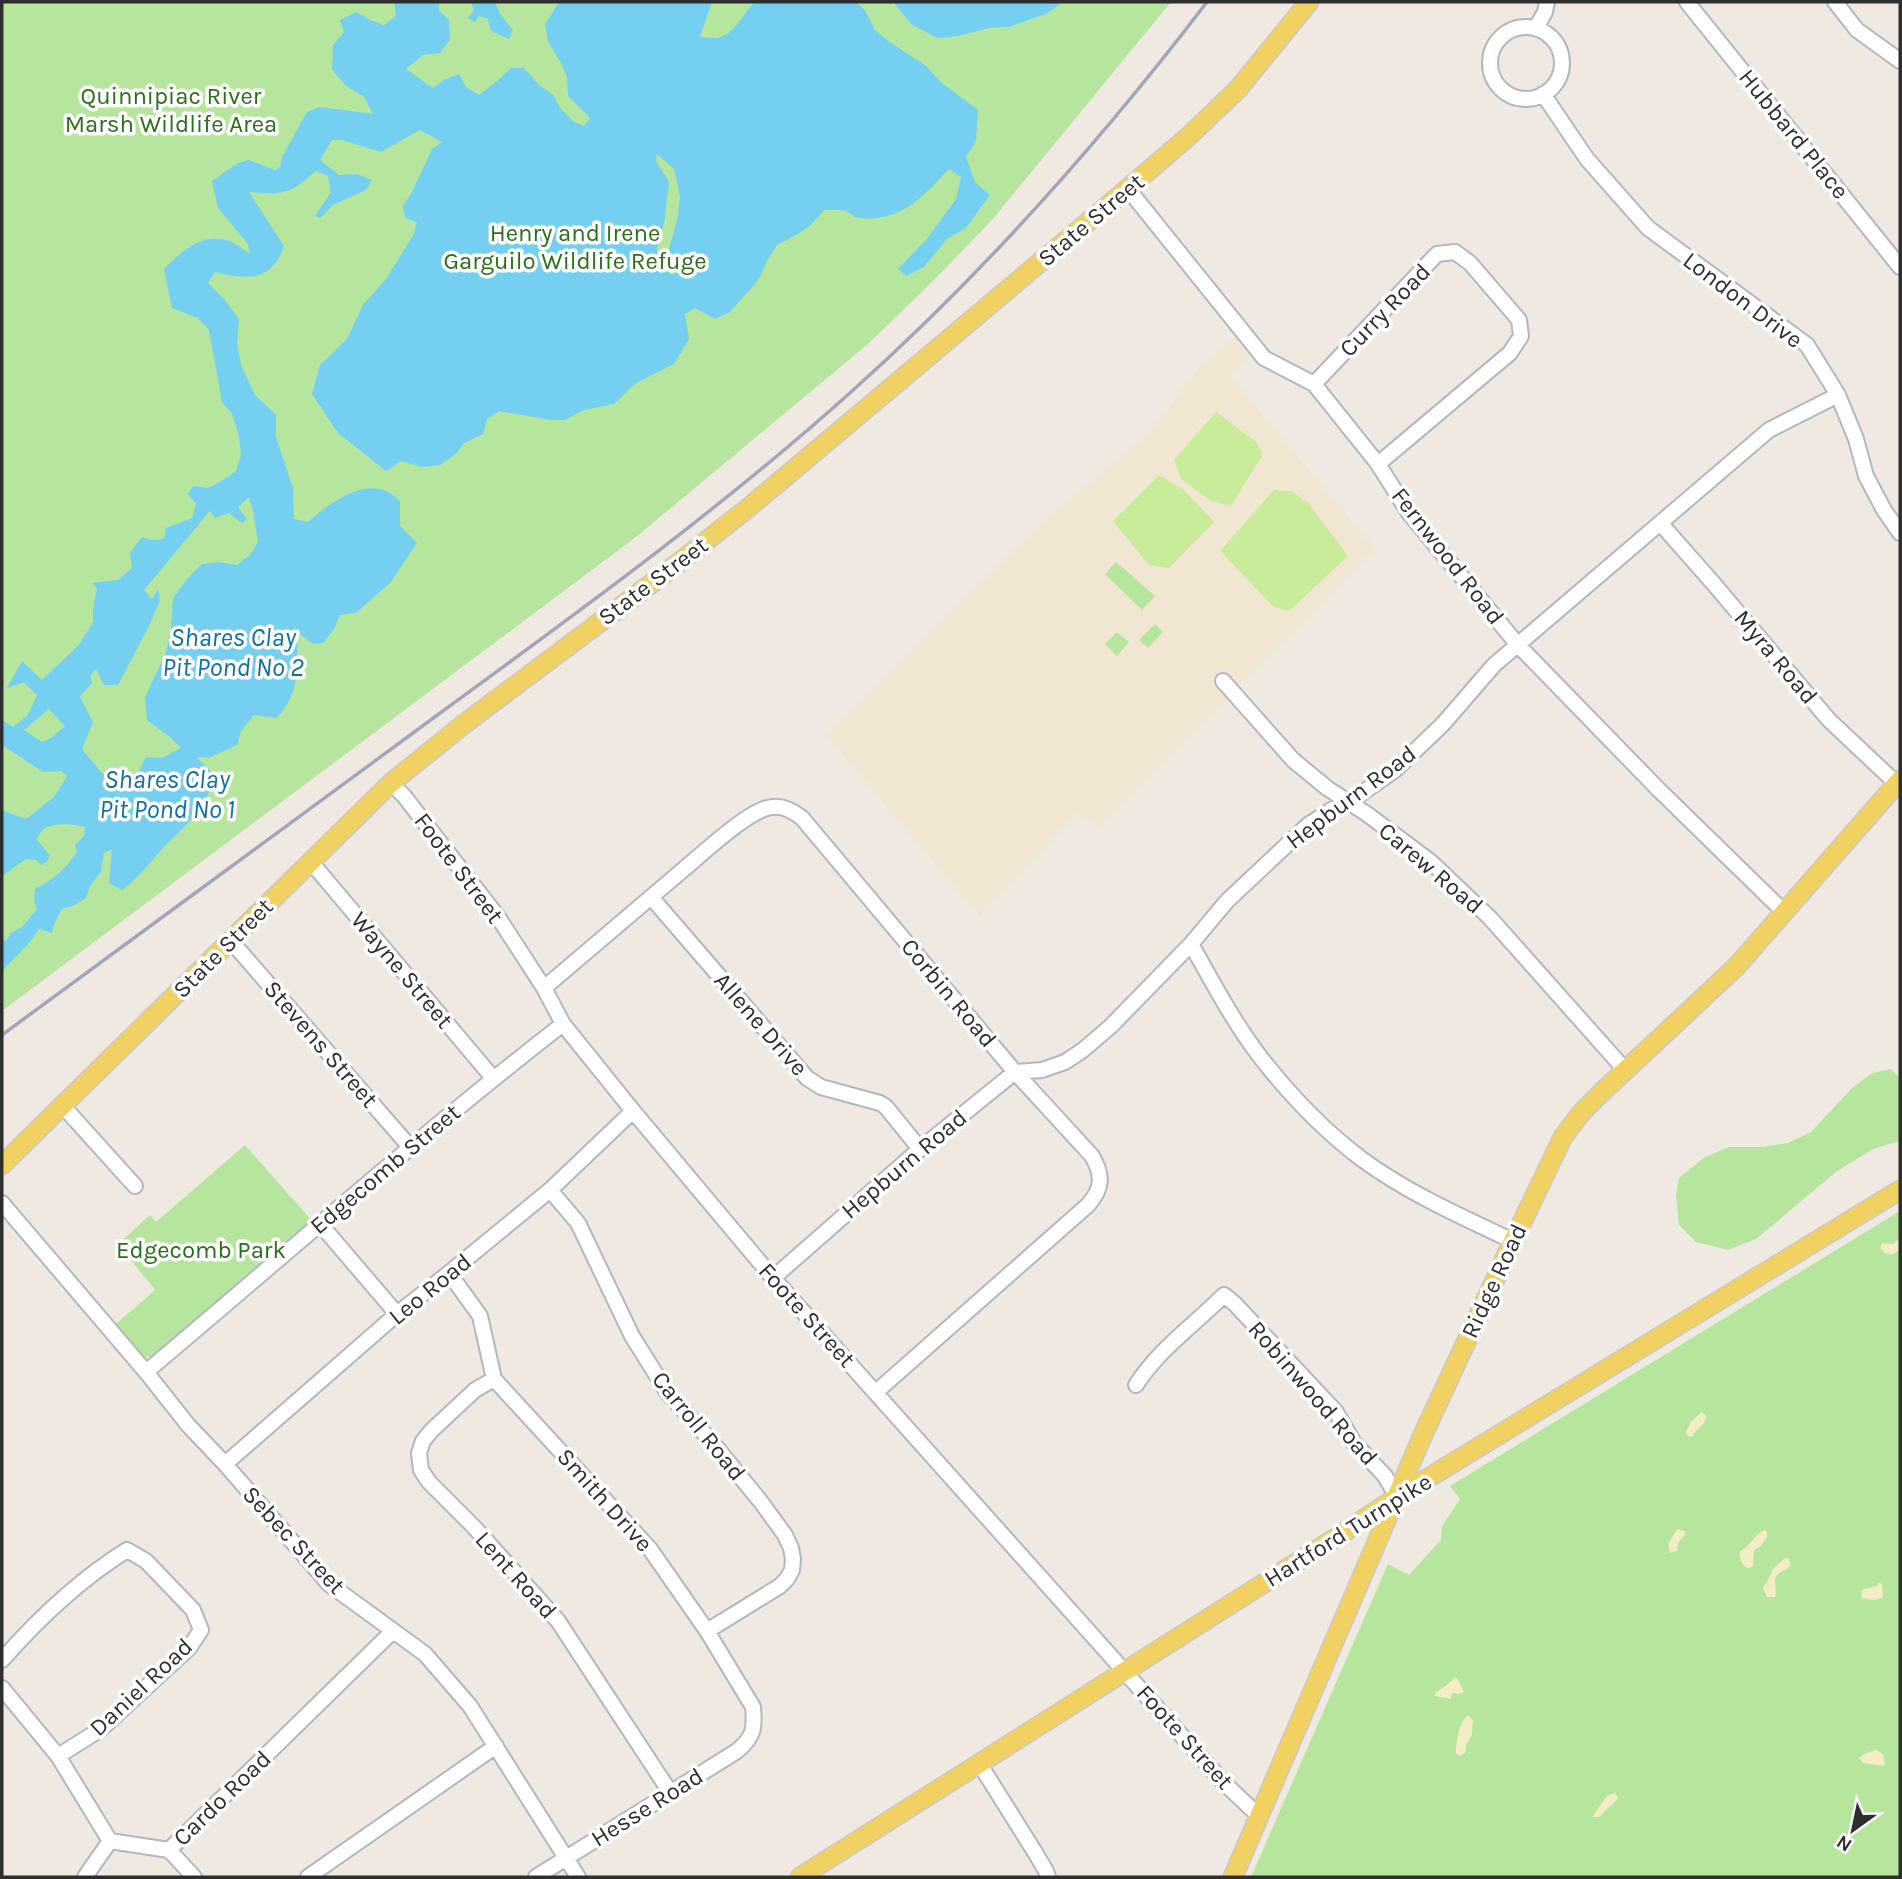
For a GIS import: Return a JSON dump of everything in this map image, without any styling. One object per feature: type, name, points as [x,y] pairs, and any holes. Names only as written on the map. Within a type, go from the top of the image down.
[{"type":"main road","name":"State Street","points":[[2,1166],[391,783],[464,724],[748,508],[1128,188],[1189,136],[1238,89],[1309,2]]},
{"type":"main road","name":"Ridge Road","points":[[1233,1877],[1422,1437],[1563,1137],[1581,1113],[1741,961],[1898,788]]},
{"type":"main road","name":"Hartford Turnpike","points":[[800,1877],[1397,1497],[1900,1190]]},
{"type":"street","points":[[1536,28],[1547,2]]},
{"type":"street","name":"Hubbard Place","points":[[1687,2],[1900,267]]},
{"type":"street","points":[[1835,2],[1857,30],[1900,61]]},
{"type":"street","points":[[1536,28],[1554,40],[1562,59],[1562,70],[1552,88],[1532,98],[1521,98],[1509,94],[1493,78],[1491,55],[1503,35],[1513,29],[1536,28]]},
{"type":"street","name":"London Drive","points":[[1543,94],[1587,159],[1648,228],[1807,345],[1838,394],[1867,476],[1884,510],[1900,533]]},
{"type":"street","name":"Fernwood Road","points":[[1128,188],[1264,358],[1314,384],[1378,464],[1409,513],[1518,645],[1658,789],[1784,912]]},
{"type":"street","name":"Curry Road","points":[[1314,384],[1437,254],[1455,252],[1470,263],[1519,320],[1521,336],[1510,353],[1378,464]]},
{"type":"street","name":"Hepburn Road","points":[[773,1278],[920,1149],[1015,1072],[1042,1070],[1065,1062],[1083,1050],[1111,1026],[1191,944],[1227,901],[1308,825],[1348,803],[1395,770],[1443,724],[1494,664],[1769,430],[1838,394]]},
{"type":"street","name":"Myra Road","points":[[1661,524],[1829,720],[1898,788]]},
{"type":"street","name":"Carew Road","points":[[1223,681],[1293,760],[1327,788],[1431,862],[1490,918],[1626,1071]]},
{"type":"street","name":"Foote Street","points":[[391,783],[498,917],[564,1024],[773,1278],[1224,1783],[1260,1817]]},
{"type":"street","name":"Corbin Road","points":[[544,988],[710,847],[752,815],[775,807],[794,811],[1015,1072],[1092,1156],[1100,1172],[1100,1180],[1094,1198],[1088,1205],[876,1392]]},
{"type":"street","name":"Wayne Street","points":[[311,862],[493,1078]]},
{"type":"street","name":"Allene Drive","points":[[651,897],[807,1078],[821,1087],[880,1102],[920,1149]]},
{"type":"street","name":"Stevens Street","points":[[231,941],[410,1147]]},
{"type":"street","points":[[1191,944],[1260,1057],[1339,1141],[1424,1198],[1513,1241]]},
{"type":"street","name":"Edgecomb Street","points":[[146,1373],[410,1147],[493,1078],[564,1024]]},
{"type":"street","points":[[62,1105],[135,1186]]},
{"type":"street","name":"Leo Road","points":[[225,1464],[397,1314],[550,1190],[633,1111]]},
{"type":"street","name":"Carroll Road","points":[[550,1190],[578,1223],[632,1336],[667,1392],[761,1502],[791,1548],[792,1570],[787,1580],[706,1630]]},
{"type":"street","name":"Sebec Street","points":[[2,1203],[188,1425],[329,1584],[425,1654],[470,1706],[579,1877]]},
{"type":"street","points":[[321,1225],[397,1314]]},
{"type":"street","points":[[449,1273],[480,1316],[494,1379]]},
{"type":"street","name":"Robinwood Road","points":[[1136,1385],[1154,1359],[1224,1295],[1336,1412],[1354,1443],[1385,1476],[1397,1497]]},
{"type":"street","name":"Smith Drive","points":[[494,1379],[650,1549],[706,1630],[753,1707],[752,1732]]},
{"type":"street","name":"Lent Road","points":[[494,1379],[475,1390],[431,1431],[419,1453],[421,1470],[429,1482],[474,1527],[558,1620],[670,1792]]},
{"type":"street","name":"Daniel Road","points":[[2,1660],[58,1601],[103,1565],[127,1550],[146,1561],[193,1610],[201,1630],[189,1648],[101,1729],[58,1756]]},
{"type":"street","name":"Cardo Road","points":[[110,1841],[169,1850],[393,1631]]},
{"type":"street","points":[[2,1688],[58,1756],[110,1841],[85,1877]]},
{"type":"street","name":"Hesse Road","points":[[536,1877],[737,1751],[747,1743],[752,1732]]},
{"type":"street","points":[[308,1877],[496,1746]]},
{"type":"street","points":[[979,1763],[1048,1877]]},
{"type":"street","points":[[169,1850],[194,1877]]},
{"type":"shaded area","points":[[1235,338],[1250,357],[1229,375],[1375,549],[1098,829],[1079,812],[980,916],[826,735],[1041,524],[1150,432],[1198,369]]},
{"type":"green space","name":"Henry and Irene Garguilo Wildlife Refuge","points":[[2,2],[847,2],[865,10],[856,2],[893,2],[911,24],[959,36],[990,28],[1010,27],[1046,14],[1064,2],[1171,2],[992,220],[868,344],[636,537],[2,1011]]},
{"type":"green space","points":[[1216,412],[1256,442],[1263,454],[1231,506],[1211,501],[1181,479],[1174,460]]},
{"type":"green space","points":[[1159,475],[1184,490],[1214,522],[1169,568],[1149,565],[1113,521]]},
{"type":"green space","points":[[1274,490],[1291,491],[1308,503],[1348,556],[1289,611],[1274,607],[1220,551]]},
{"type":"green space","points":[[1116,562],[1155,596],[1142,610],[1105,574]]},
{"type":"green space","points":[[1155,624],[1163,632],[1148,648],[1139,640]]},
{"type":"green space","points":[[1117,632],[1129,642],[1117,656],[1105,644]]},
{"type":"green space","points":[[1891,1069],[1900,1078],[1900,1141],[1873,1149],[1836,1172],[1756,1239],[1728,1250],[1696,1242],[1679,1225],[1676,1196],[1679,1178],[1705,1157],[1729,1147],[1764,1147],[1788,1143],[1811,1132],[1852,1088],[1872,1073]]},
{"type":"green space","name":"Edgecomb Park","points":[[245,1145],[312,1221],[168,1348],[156,1356],[145,1357],[115,1325],[155,1290],[118,1244],[150,1215],[156,1222]]},
{"type":"green space","points":[[1900,1211],[1900,1877],[1251,1877],[1388,1564],[1409,1575],[1441,1540],[1442,1526],[1460,1499],[1450,1486]]},
{"type":"sand","points":[[1900,1238],[1900,1249],[1892,1255],[1880,1248],[1882,1243],[1893,1244]]},
{"type":"sand","points":[[1702,1412],[1706,1416],[1704,1423],[1692,1437],[1688,1436],[1686,1432],[1691,1422]]},
{"type":"sand","points":[[1677,1529],[1685,1531],[1685,1535],[1678,1543],[1677,1551],[1670,1553],[1668,1544]]},
{"type":"sand","points":[[1764,1530],[1767,1531],[1767,1537],[1760,1547],[1754,1550],[1753,1566],[1744,1566],[1740,1551]]},
{"type":"sand","points":[[1785,1558],[1789,1559],[1791,1566],[1776,1577],[1775,1597],[1767,1597],[1763,1587],[1773,1569]]},
{"type":"sand","points":[[1882,1584],[1882,1598],[1861,1598],[1862,1590]]},
{"type":"sand","points":[[1455,1677],[1464,1692],[1453,1693],[1450,1699],[1435,1696],[1436,1692]]},
{"type":"sand","points":[[1468,1715],[1473,1720],[1472,1735],[1465,1753],[1459,1756],[1456,1753],[1459,1732]]},
{"type":"sand","points":[[1876,1750],[1883,1754],[1883,1766],[1863,1763],[1859,1758],[1866,1753]]},
{"type":"sand","points":[[1615,1793],[1618,1798],[1614,1803],[1600,1817],[1593,1817],[1607,1796]]},
{"type":"water","points":[[394,2],[439,2],[439,11],[449,20],[450,39],[440,53],[423,55],[406,69],[433,88],[459,74],[466,87],[479,95],[511,68],[524,68],[539,85],[553,95],[560,108],[574,122],[584,126],[590,118],[568,96],[567,77],[548,42],[545,24],[559,2],[712,2],[700,37],[718,38],[734,28],[755,2],[856,2],[865,10],[875,30],[926,66],[943,84],[978,110],[976,141],[966,157],[975,182],[990,195],[966,228],[947,239],[924,267],[906,276],[898,269],[927,239],[956,199],[961,177],[949,169],[911,205],[888,216],[859,218],[844,210],[824,210],[811,225],[777,245],[759,279],[730,312],[715,319],[695,308],[685,314],[689,339],[674,364],[636,383],[614,404],[584,410],[565,420],[499,411],[487,419],[483,434],[464,443],[457,453],[440,465],[421,467],[401,461],[386,471],[338,433],[312,394],[320,365],[347,339],[363,305],[386,279],[414,234],[417,222],[405,218],[403,206],[432,149],[442,142],[420,130],[381,152],[342,140],[332,140],[320,160],[339,175],[357,174],[372,180],[366,190],[333,205],[320,218],[315,216],[331,192],[328,176],[316,171],[293,189],[279,193],[249,192],[284,246],[279,258],[273,266],[257,276],[215,272],[208,283],[239,319],[237,343],[241,365],[255,395],[276,415],[276,437],[293,488],[294,519],[308,522],[344,496],[365,489],[376,489],[388,492],[400,501],[400,526],[417,543],[391,582],[356,613],[340,615],[334,629],[323,643],[313,644],[296,631],[296,678],[294,689],[284,709],[276,718],[254,715],[241,731],[237,745],[209,758],[196,757],[208,768],[214,779],[210,791],[194,817],[139,875],[122,890],[109,883],[112,849],[104,853],[101,872],[90,886],[86,898],[62,909],[52,933],[39,929],[2,971],[2,939],[6,941],[37,909],[34,901],[35,889],[53,878],[69,863],[77,851],[75,845],[84,836],[85,827],[58,824],[44,829],[36,839],[50,855],[47,862],[41,865],[36,860],[26,859],[2,876],[2,814],[4,811],[26,819],[54,797],[67,776],[61,771],[43,772],[2,745],[2,720],[13,727],[28,715],[37,695],[24,682],[7,688],[22,661],[42,680],[79,645],[93,622],[97,589],[92,583],[118,580],[132,568],[130,553],[142,537],[151,540],[164,539],[166,528],[192,518],[196,504],[188,494],[193,486],[208,488],[220,482],[236,471],[241,455],[239,436],[232,414],[222,402],[209,330],[198,318],[172,308],[164,269],[194,244],[212,239],[232,242],[250,254],[248,244],[218,208],[212,181],[238,163],[249,160],[275,170],[280,167],[283,155],[307,112],[320,107],[373,114],[364,97],[345,85],[332,69],[333,45],[344,32],[340,20],[356,12],[384,25],[396,16]],"holes":[[[657,154],[674,169],[680,196],[678,216],[669,249],[673,275],[662,270],[657,255],[669,182],[656,161]],[[249,497],[258,542],[250,555],[237,565],[218,562],[202,564],[173,598],[166,653],[145,697],[147,720],[181,748],[162,758],[146,757],[138,774],[124,790],[101,772],[82,749],[93,722],[80,697],[92,683],[90,676],[96,669],[104,685],[118,685],[160,600],[158,589],[152,599],[144,590],[210,511],[215,518],[229,513],[242,523],[247,519],[238,507]],[[49,709],[65,726],[42,742],[24,730]]]},
{"type":"water","points":[[471,2],[495,2],[500,14],[513,30],[509,39],[491,31],[488,19],[479,16],[475,22],[468,18],[474,10]]},
{"type":"water","points":[[893,2],[1064,2],[1046,14],[1010,27],[937,38],[911,24]]},
{"type":"railway","points":[[2,1035],[602,594],[803,434],[900,347],[993,254],[1082,156],[1207,2]]},
{"type":"park label","name":"Quinnipiac River Marsh Wildlife Area","points":[[171,110]]},
{"type":"water label","name":"Shares Clay Pit Pond No 2","points":[[233,652]]},
{"type":"water label","name":"Shares Clay Pit Pond No 1","points":[[167,794]]}]
